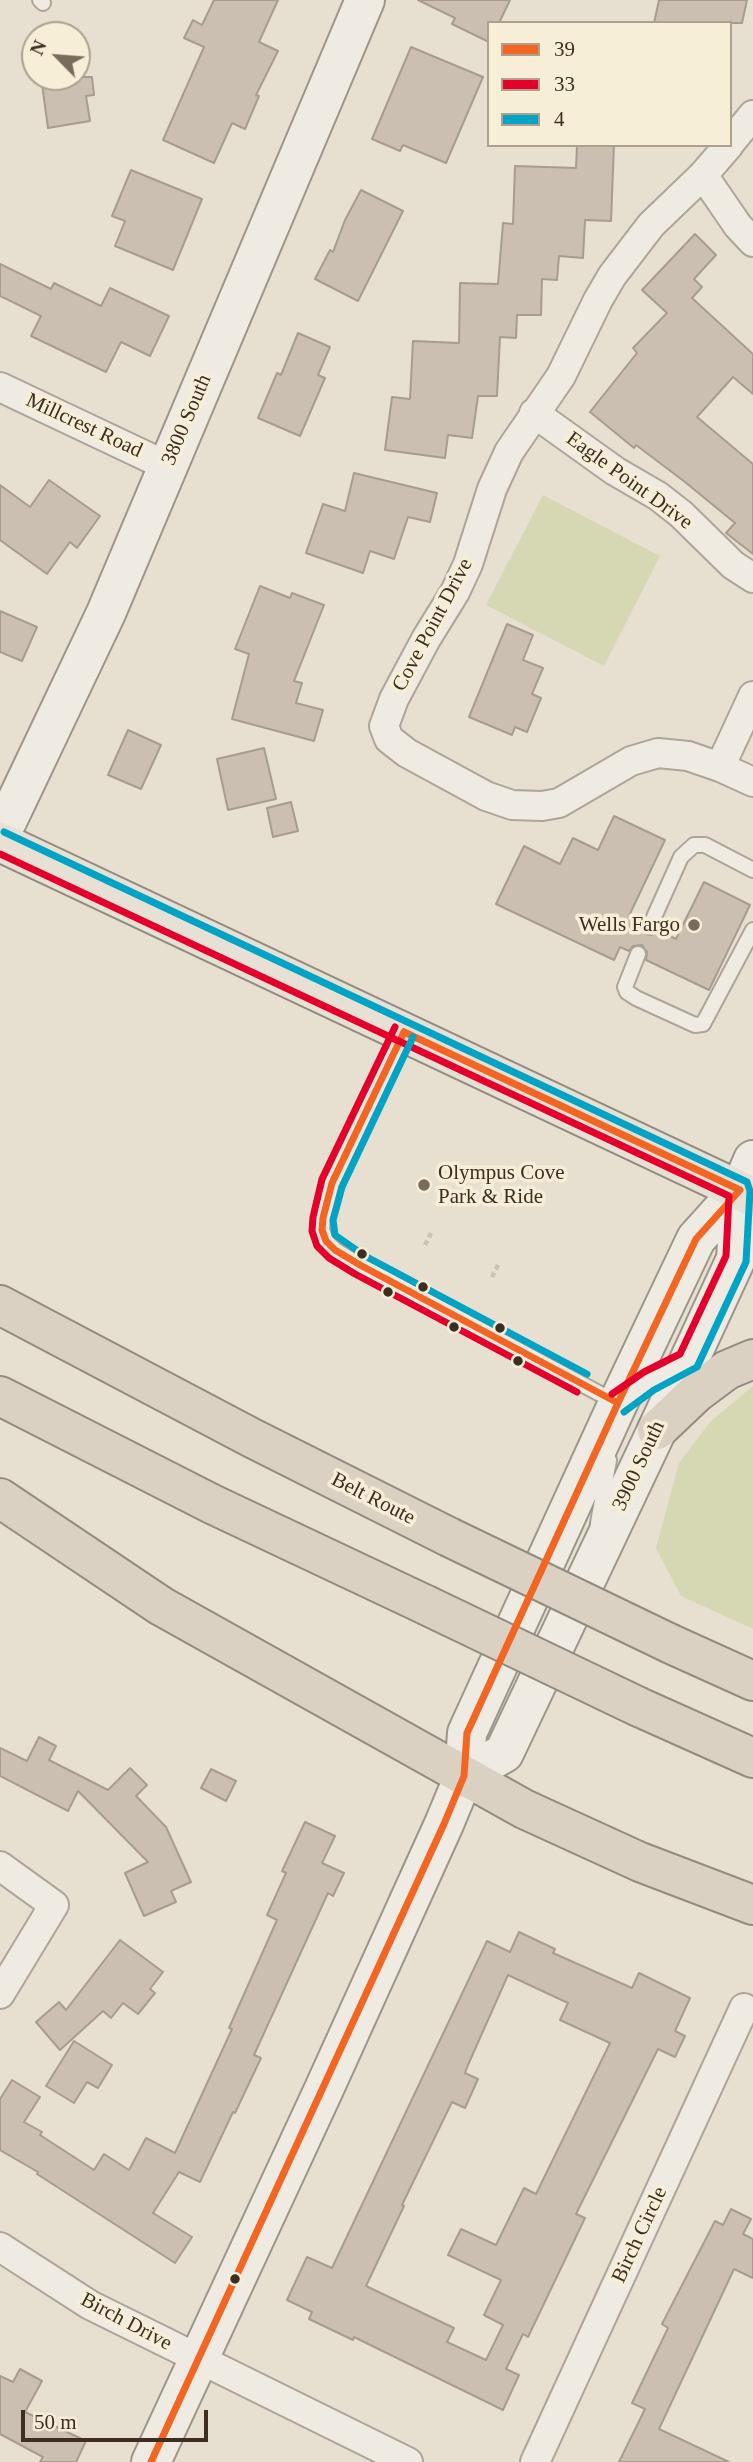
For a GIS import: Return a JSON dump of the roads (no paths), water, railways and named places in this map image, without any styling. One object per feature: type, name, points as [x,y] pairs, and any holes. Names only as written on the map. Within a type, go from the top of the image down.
[{"type":"highway","name":"Belt Route","points":[[0,1305],[252,1438],[449,1537],[753,1681]]},
{"type":"highway","points":[[657,1430],[696,1393],[727,1370],[753,1359]]},
{"type":"highway","points":[[0,1396],[212,1504],[639,1707],[753,1758]]},
{"type":"highway","points":[[0,1498],[161,1606],[541,1818],[627,1857],[753,1905]]},
{"type":"highway","points":[[671,1644],[753,1661]]},
{"type":"main road","name":"3800 South","points":[[0,836],[106,613],[365,0]]},
{"type":"main road","points":[[0,842],[404,1032],[749,1182],[696,1239],[618,1403],[467,1733],[464,1776],[356,2021],[150,2462]]},
{"type":"main road","name":"3900 South","points":[[464,1776],[504,1753],[736,1259],[749,1182]]},
{"type":"street","name":"Cove Point Drive","points":[[732,140],[753,115]]},
{"type":"street","name":"Cove Point Drive","points":[[726,147],[703,175],[651,225],[612,276],[561,376],[534,413],[500,471],[468,564],[394,699],[384,726],[388,739],[407,753],[486,796],[525,807],[559,803],[645,756],[670,753],[720,767],[753,782]]},
{"type":"street","points":[[703,175],[738,226],[753,242]]},
{"type":"street","name":"Millcrest Road","points":[[0,387],[167,466]]},
{"type":"street","name":"Eagle Point Drive","points":[[534,413],[681,514],[733,565],[753,578]]},
{"type":"street","points":[[720,767],[753,696]]},
{"type":"street","points":[[0,1866],[54,1905],[0,1994]]},
{"type":"street","name":"Birch Circle","points":[[535,2462],[744,2008]]},
{"type":"street","name":"Birch Drive","points":[[0,2246],[90,2305],[408,2462]]},
{"type":"lane","points":[[650,926],[681,857],[694,845],[705,845],[753,870]]},
{"type":"lane","points":[[638,954],[625,987],[627,992],[695,1025],[703,1024],[753,930]]},
{"type":"lane","points":[[404,1032],[332,1183],[323,1217],[322,1230],[326,1241],[335,1250],[382,1278],[618,1403]]},
{"type":"lane","points":[[618,1403],[649,1381],[688,1362]]},
{"type":"lane","points":[[591,1569],[607,1465],[617,1441],[618,1403]]},
{"type":"place","name":"Wells Fargo","points":[[694,925]]},
{"type":"place","name":"Olympus Cove Park & Ride","points":[[424,1185]]}]
